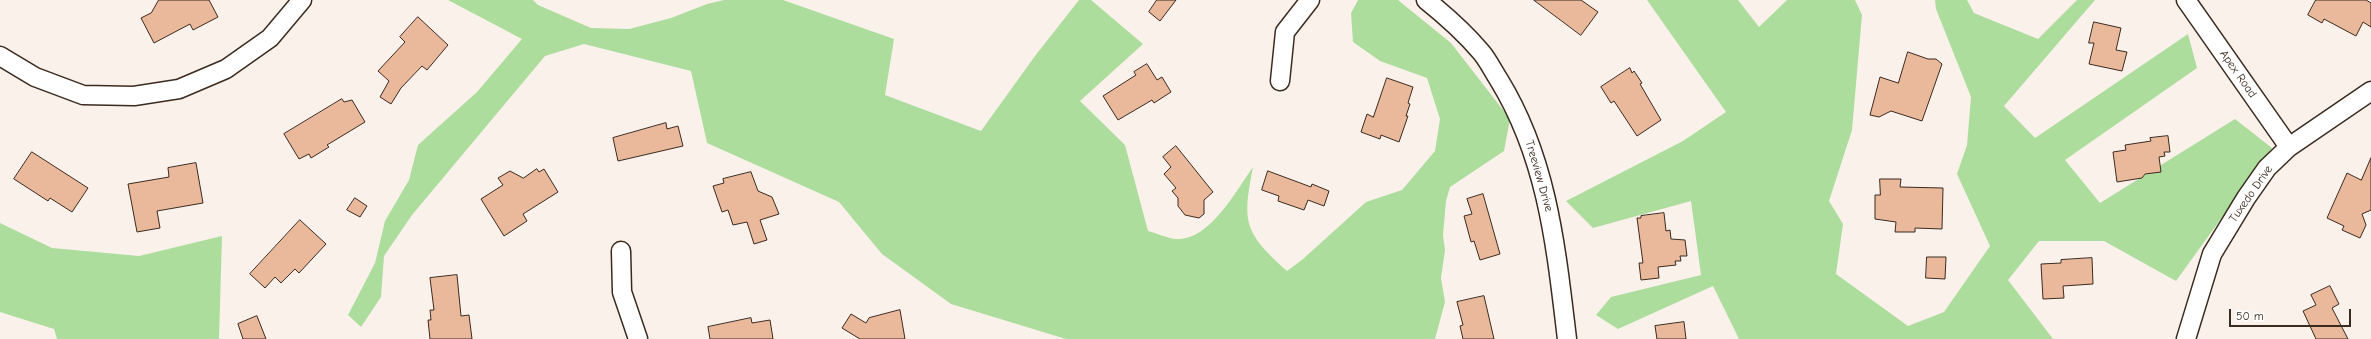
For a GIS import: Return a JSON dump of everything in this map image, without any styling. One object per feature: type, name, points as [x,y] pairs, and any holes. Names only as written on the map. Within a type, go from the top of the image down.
[{"type":"street","points":[[0,56],[35,77],[83,95],[134,96],[179,89],[226,69],[270,38],[302,0]]},
{"type":"street","points":[[1280,82],[1285,32],[1310,0]]},
{"type":"street","name":"Treeview Drive","points":[[1426,0],[1446,16],[1482,53],[1509,97],[1531,144],[1547,201],[1557,253],[1567,339]]},
{"type":"street","name":"Apex Road","points":[[2186,0],[2289,147]]},
{"type":"street","name":"Tuxedo Drive","points":[[2186,339],[2212,254],[2246,198],[2267,168],[2289,147],[2371,91]]},
{"type":"street","points":[[621,252],[622,292],[638,339]]},
{"type":"green space","points":[[448,0],[533,0],[538,5],[591,28],[629,29],[671,18],[707,4],[724,0],[783,0],[894,39],[885,95],[981,131],[1035,56],[1079,0],[1091,0],[1143,44],[1080,101],[1125,145],[1148,231],[1175,239],[1187,238],[1199,232],[1210,224],[1230,201],[1253,167],[1248,201],[1250,225],[1254,236],[1262,246],[1287,271],[1303,259],[1366,202],[1402,190],[1435,151],[1440,119],[1427,78],[1380,61],[1353,42],[1351,13],[1358,0],[1398,0],[1451,43],[1510,119],[1504,151],[1450,187],[1446,201],[1443,235],[1445,250],[1441,278],[1445,302],[1435,339],[1066,339],[951,304],[882,254],[839,202],[707,143],[691,71],[584,44],[545,56],[412,215],[384,256],[381,297],[361,327],[348,315],[375,263],[385,221],[409,180],[418,145],[477,92],[522,39]]},
{"type":"green space","points":[[1647,0],[1738,0],[1759,27],[1787,0],[1855,0],[1862,15],[1852,130],[1829,201],[1843,224],[1836,274],[1908,326],[1944,312],[1990,246],[1957,174],[1967,145],[1971,97],[1936,9],[1935,0],[1967,0],[1974,13],[2038,39],[2077,0],[2095,0],[2004,106],[2035,138],[2188,34],[2197,68],[2065,160],[2100,203],[2235,119],[2272,148],[2176,281],[2104,241],[2039,241],[2008,280],[2053,339],[1739,339],[1713,286],[1618,329],[1596,315],[1611,297],[1701,275],[1691,201],[1593,228],[1566,201],[1683,141],[1726,112]]},
{"type":"green space","points":[[0,223],[52,248],[139,256],[222,236],[219,339],[57,339],[54,329],[0,312]]},
{"type":"building","points":[[159,0],[209,0],[218,17],[193,30],[190,24],[154,43],[141,18],[151,13]]},
{"type":"building","points":[[1157,0],[1176,0],[1160,21],[1149,12]]},
{"type":"building","points":[[1534,0],[1581,0],[1598,12],[1581,35]]},
{"type":"building","points":[[2316,0],[2366,0],[2371,3],[2371,27],[2363,22],[2356,36],[2324,19],[2322,23],[2308,15]]},
{"type":"building","points":[[418,17],[448,45],[427,70],[422,66],[401,88],[391,104],[380,97],[389,81],[378,71],[405,42],[400,37]]},
{"type":"building","points":[[2094,22],[2121,28],[2116,50],[2127,52],[2122,71],[2089,64],[2094,43],[2089,43]]},
{"type":"building","points":[[1908,52],[1928,59],[1936,59],[1942,64],[1922,121],[1891,111],[1879,117],[1870,115],[1880,77],[1898,83]]},
{"type":"building","points":[[1147,64],[1157,80],[1162,77],[1171,92],[1154,103],[1152,100],[1118,120],[1103,96],[1136,75],[1134,72]]},
{"type":"building","points":[[1630,68],[1632,73],[1634,71],[1642,83],[1640,84],[1661,120],[1637,136],[1614,101],[1611,103],[1601,87]]},
{"type":"building","points":[[1387,78],[1413,87],[1408,103],[1410,104],[1406,116],[1408,116],[1399,142],[1381,135],[1380,139],[1361,132],[1367,114],[1373,117]]},
{"type":"building","points":[[342,99],[344,102],[352,100],[365,122],[327,145],[329,147],[311,158],[309,154],[299,159],[284,134]]},
{"type":"building","points":[[666,123],[667,129],[678,126],[683,146],[618,161],[613,138]]},
{"type":"building","points":[[2168,136],[2170,152],[2164,152],[2165,156],[2159,157],[2161,172],[2145,174],[2142,178],[2117,182],[2113,152],[2126,150],[2125,145],[2151,141],[2150,138]]},
{"type":"building","points":[[1176,146],[1213,192],[1204,200],[1204,214],[1199,218],[1185,215],[1178,206],[1178,198],[1172,191],[1176,188],[1164,174],[1171,167],[1163,157]]},
{"type":"building","points":[[32,152],[88,188],[72,212],[50,198],[48,201],[14,179]]},
{"type":"building","points":[[2371,158],[2371,210],[2362,214],[2366,225],[2360,238],[2342,230],[2344,226],[2327,218],[2347,173],[2361,180]]},
{"type":"building","points":[[196,163],[203,203],[157,211],[160,228],[137,232],[128,184],[169,177],[168,168]]},
{"type":"building","points":[[537,169],[539,172],[544,169],[558,192],[523,214],[527,221],[504,236],[481,199],[503,185],[498,178],[510,171],[523,178]]},
{"type":"building","points":[[1268,171],[1311,187],[1312,184],[1329,191],[1324,206],[1308,200],[1304,210],[1278,201],[1279,196],[1262,190]]},
{"type":"building","points":[[751,172],[758,191],[772,197],[779,214],[760,220],[767,240],[754,244],[747,222],[733,225],[728,210],[722,212],[713,186],[724,183],[723,179]]},
{"type":"building","points":[[1880,179],[1901,179],[1900,187],[1943,188],[1942,229],[1915,228],[1915,232],[1895,232],[1896,222],[1875,219],[1875,195],[1880,195]]},
{"type":"building","points":[[1483,194],[1500,254],[1480,260],[1474,241],[1471,242],[1464,216],[1472,214],[1467,199]]},
{"type":"building","points":[[355,198],[367,206],[360,217],[347,210]]},
{"type":"building","points":[[1664,213],[1666,231],[1670,230],[1671,239],[1685,240],[1687,256],[1680,256],[1681,261],[1675,261],[1676,265],[1658,267],[1659,278],[1641,280],[1639,263],[1643,263],[1637,218],[1641,218],[1641,216]]},
{"type":"building","points":[[300,220],[326,244],[299,273],[295,269],[281,283],[275,277],[265,288],[250,274]]},
{"type":"building","points":[[1927,257],[1946,257],[1945,279],[1926,278]]},
{"type":"building","points":[[2092,258],[2093,284],[2063,286],[2064,298],[2043,299],[2041,264],[2061,263],[2061,260]]},
{"type":"building","points":[[457,275],[461,316],[469,315],[472,339],[430,339],[428,320],[431,320],[430,310],[434,310],[430,278]]},
{"type":"building","points":[[2330,286],[2339,304],[2332,308],[2348,339],[2316,339],[2303,311],[2316,305],[2311,295]]},
{"type":"building","points":[[1484,296],[1494,339],[1463,339],[1460,326],[1463,325],[1457,302]]},
{"type":"building","points":[[900,310],[905,339],[860,339],[842,328],[851,314],[866,323],[869,318]]},
{"type":"building","points":[[257,316],[266,339],[243,339],[238,324]]},
{"type":"building","points":[[751,318],[752,323],[770,320],[773,339],[710,339],[708,327]]},
{"type":"building","points":[[1684,322],[1686,339],[1657,339],[1655,326]]}]
